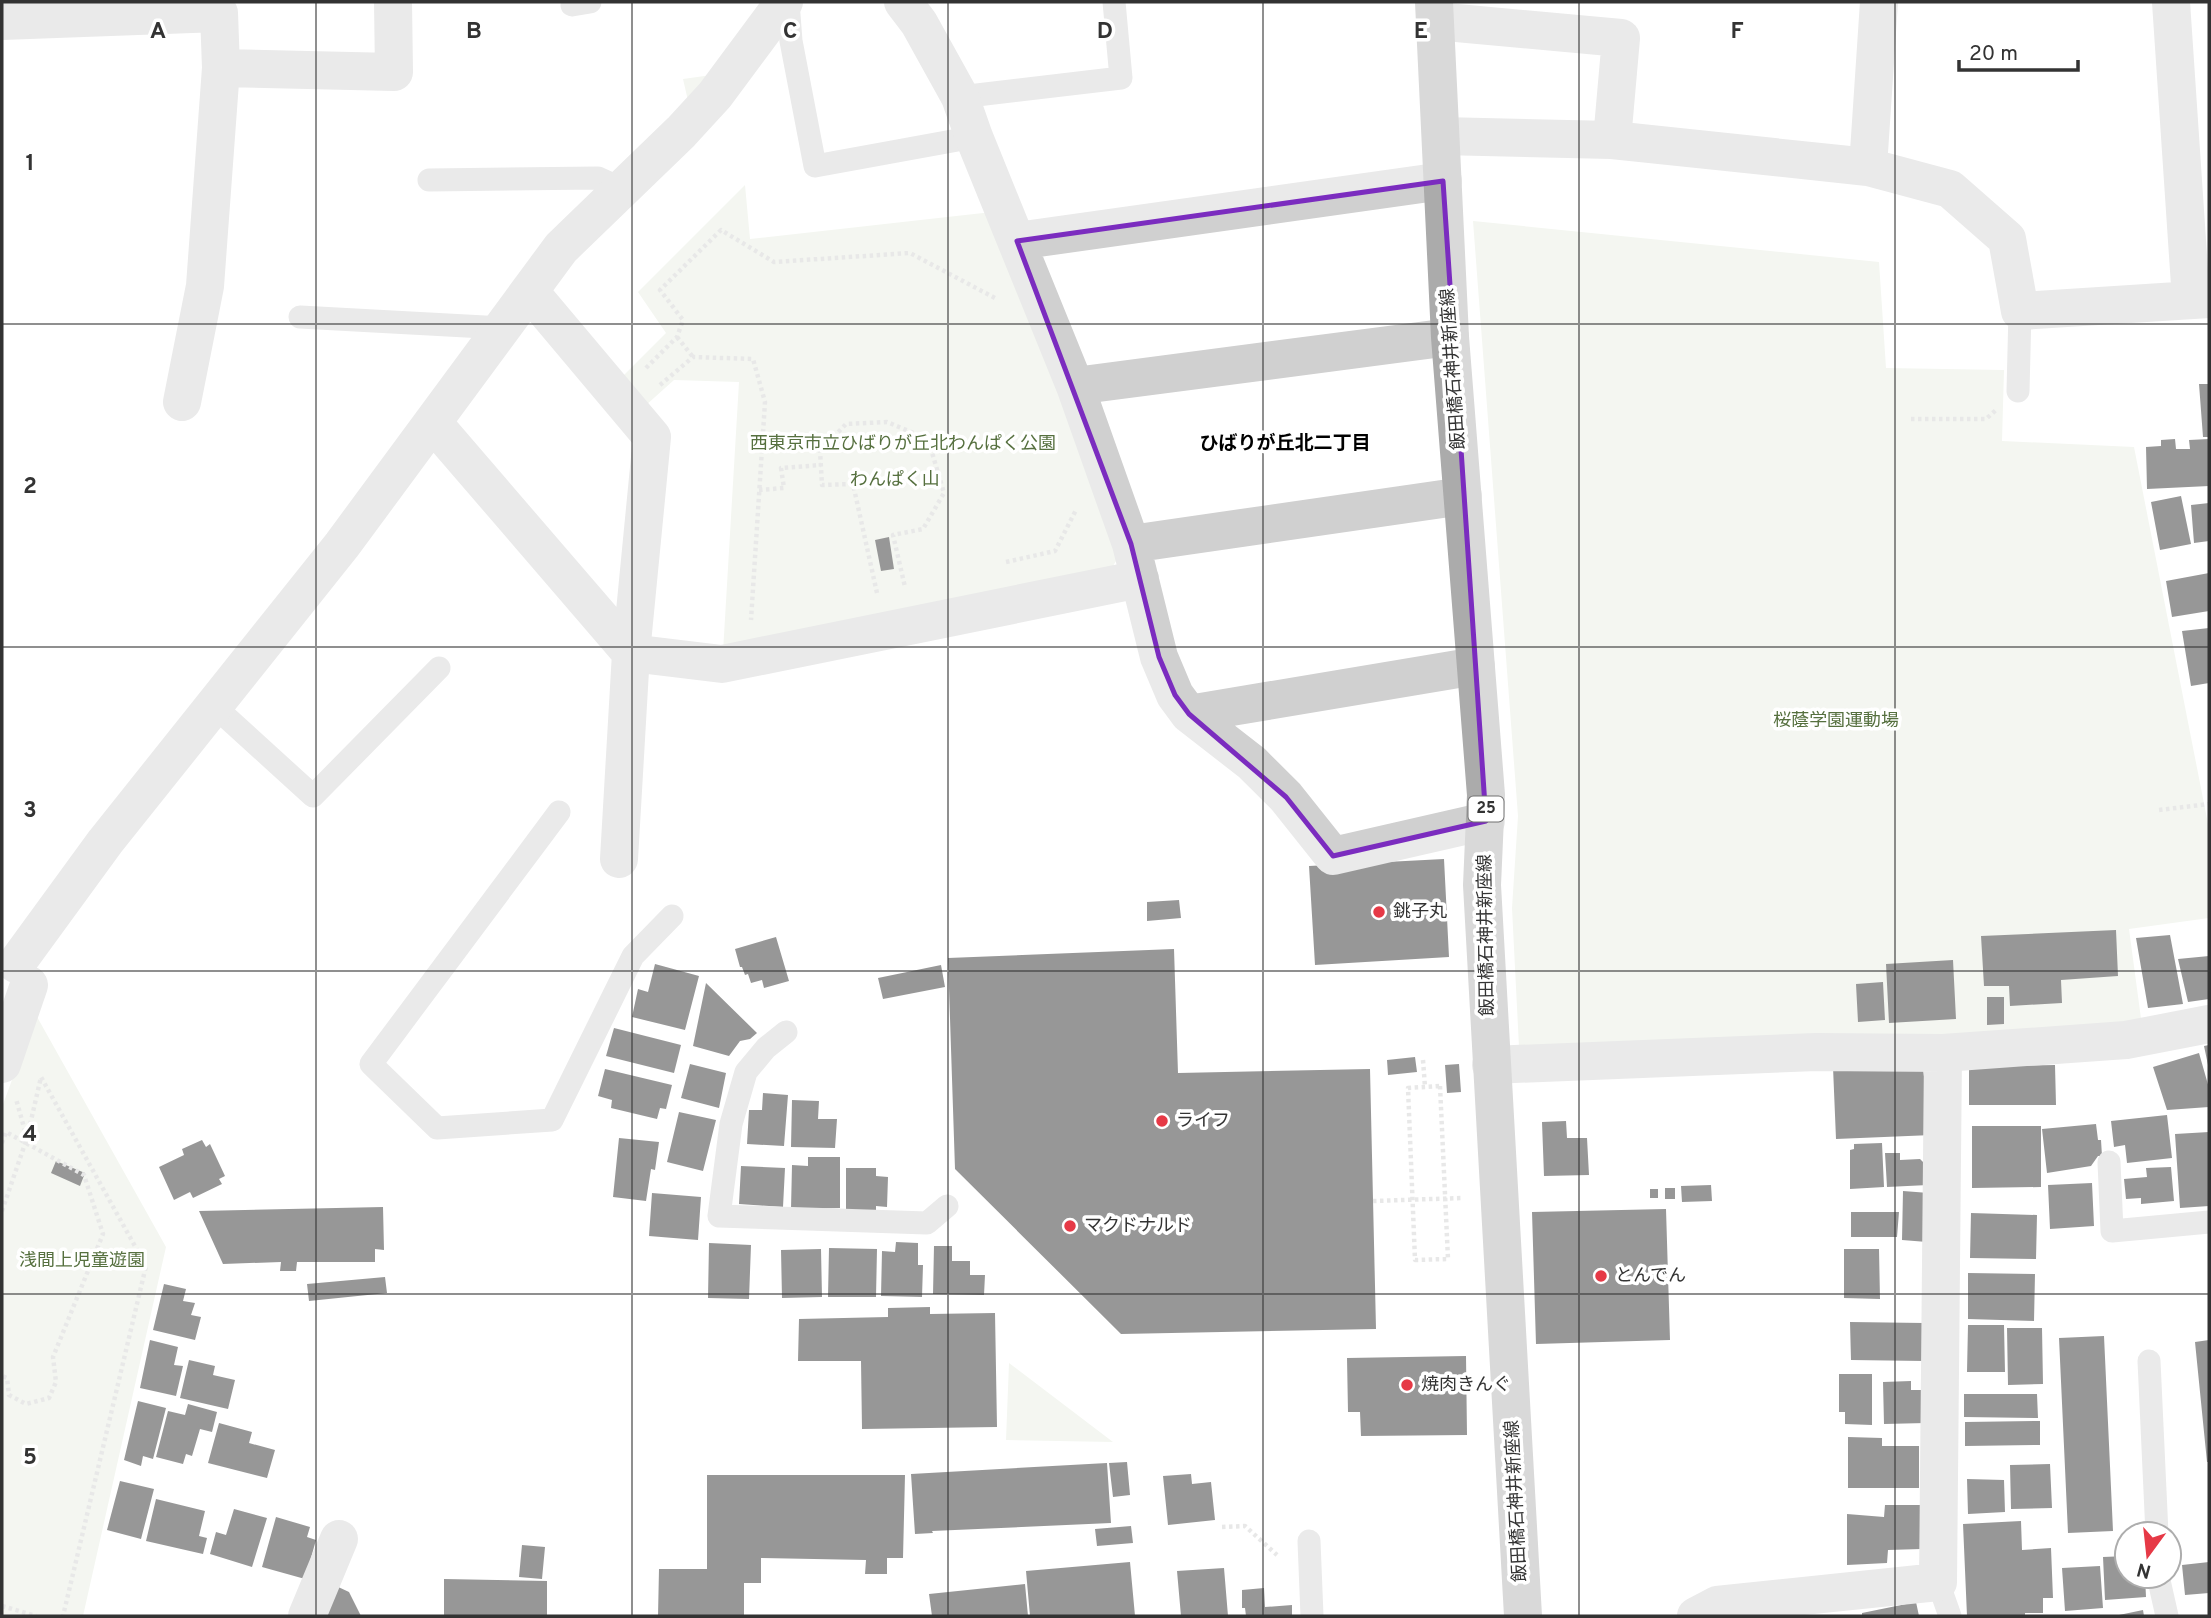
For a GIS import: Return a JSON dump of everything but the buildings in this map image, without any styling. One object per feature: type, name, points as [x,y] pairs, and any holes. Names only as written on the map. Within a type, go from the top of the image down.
[{"type":"main road","name":"飯田橋石神井新座線","points":[[1435,11],[1450,337],[1486,821],[1482,885],[1524,1616]]},
{"type":"street","points":[[221,68],[394,72],[393,2]]},
{"type":"street","points":[[3,1061],[22,974],[105,842],[342,545],[561,248],[681,132],[715,95],[786,2]]},
{"type":"street","points":[[903,2],[919,23],[960,97],[1075,386],[1135,562],[1159,657],[1175,695],[1189,714],[1252,763],[1286,797],[1333,856],[1486,821]]},
{"type":"street","points":[[1868,167],[1880,2]]},
{"type":"street","points":[[1441,135],[1612,140],[1868,167],[1950,189],[2007,239],[2020,311],[2200,300],[2171,2]]},
{"type":"street","points":[[2,21],[219,7],[221,68],[205,286],[182,402]]},
{"type":"street","points":[[1435,11],[1621,38],[1612,140]]},
{"type":"street","points":[[1017,242],[1443,180]]},
{"type":"street","points":[[530,292],[652,437],[631,653],[620,859]]},
{"type":"street","points":[[1075,386],[1450,337]]},
{"type":"street","points":[[433,423],[631,653],[722,664],[913,626],[1135,562],[1463,495]]},
{"type":"street","points":[[1189,714],[1476,666]]},
{"type":"street","points":[[1491,1065],[1816,1052],[1943,1053],[2126,1040],[2209,1024]]},
{"type":"street","points":[[1696,1616],[1717,1605],[1769,1609],[1944,1599],[1943,1053]]},
{"type":"street","points":[[307,1616],[339,1539]]},
{"type":"lane","points":[[786,2],[816,166],[974,137]]},
{"type":"lane","points":[[960,97],[1121,78],[1114,2]]},
{"type":"lane","points":[[429,180],[598,178],[622,189]]},
{"type":"lane","points":[[2018,391],[2020,311]]},
{"type":"lane","points":[[300,317],[503,328]]},
{"type":"lane","points":[[213,705],[313,796],[439,668]]},
{"type":"lane","points":[[559,812],[371,1064],[437,1128],[552,1120],[633,956],[673,916]]},
{"type":"lane","points":[[786,1032],[766,1048],[746,1072],[731,1124],[719,1216],[927,1223],[947,1206]]},
{"type":"lane","points":[[2109,1162],[2112,1231],[2209,1222]]},
{"type":"lane","points":[[2149,1361],[2156,1520]]},
{"type":"lane","points":[[1309,1541],[1312,1616]]},
{"type":"lane","points":[[2161,1590],[2166,1616]]},
{"type":"path","points":[[624,403],[677,337],[683,320],[660,290],[721,230],[774,262],[909,253],[995,298],[1002,309]]},
{"type":"path","points":[[677,337],[693,357]]},
{"type":"path","points":[[624,403],[693,357],[753,359],[765,402],[750,631]]},
{"type":"path","points":[[1911,419],[1986,419],[2018,391]]},
{"type":"path","points":[[878,598],[853,484],[822,485],[820,451],[846,424],[887,422],[928,439],[944,493],[923,529],[893,535],[913,626]]},
{"type":"path","points":[[759,490],[784,488],[781,468],[821,465]]},
{"type":"path","points":[[1001,564],[1055,551],[1076,510],[1072,497]]},
{"type":"path","points":[[2159,810],[2209,804]]},
{"type":"path","points":[[1423,1060],[1425,1087]]},
{"type":"path","points":[[3,1061],[26,1141]]},
{"type":"path","points":[[2,1211],[26,1141],[41,1077],[146,1266],[63,1616]]},
{"type":"path","points":[[1440,1086],[1448,1259],[1415,1260],[1408,1088],[1425,1087],[1440,1086]]},
{"type":"path","points":[[2,1143],[6,1132],[84,1175],[103,1234],[53,1357],[56,1382],[49,1398],[26,1404],[9,1395],[7,1378],[2,1376]]},
{"type":"path","points":[[1373,1201],[1473,1197]]},
{"type":"path","points":[[1222,1527],[1245,1526],[1280,1558]]},
{"type":"path","points":[[2,1606],[36,1616]]},
{"type":"highlighted area","points":[[1443,181],[1486,821],[1333,856],[1286,797],[1189,714],[1175,695],[1159,657],[1131,544],[1017,241]]},
{"type":"green space","points":[[726,73],[692,118],[683,79]]},
{"type":"green space","name":"西東京市立ひばりが丘北わんぱく公園","points":[[745,185],[750,239],[992,212],[1121,553],[1108,574],[723,652],[739,382],[674,380],[645,406],[618,381],[666,333],[638,292]]},
{"type":"green space","name":"桜蔭学園運動場","points":[[1473,221],[1879,262],[1886,368],[2004,370],[2002,441],[2134,447],[2209,829],[2209,918],[2129,929],[2142,1026],[1940,1044],[1519,1047],[1512,908],[1518,816]]},
{"type":"green space","name":"浅間上児童遊園","points":[[36,1015],[166,1247],[83,1616],[2,1616],[2,1107]]},
{"type":"green space","points":[[1009,1363],[1113,1442],[1006,1440]]},
{"type":"place","name":"銚子丸","points":[[1379,912]]},
{"type":"place","name":"ライフ","points":[[1162,1121]]},
{"type":"place","name":"マクドナルド","points":[[1070,1226]]},
{"type":"place","name":"とんでん","points":[[1601,1276]]},
{"type":"place","name":"焼肉きんぐ","points":[[1407,1385]]},
{"type":"district","name":"ひばりが丘北二丁目","points":[[1285,444]]},
{"type":"park label","name":"わんぱく山","points":[[895,480]]}]
